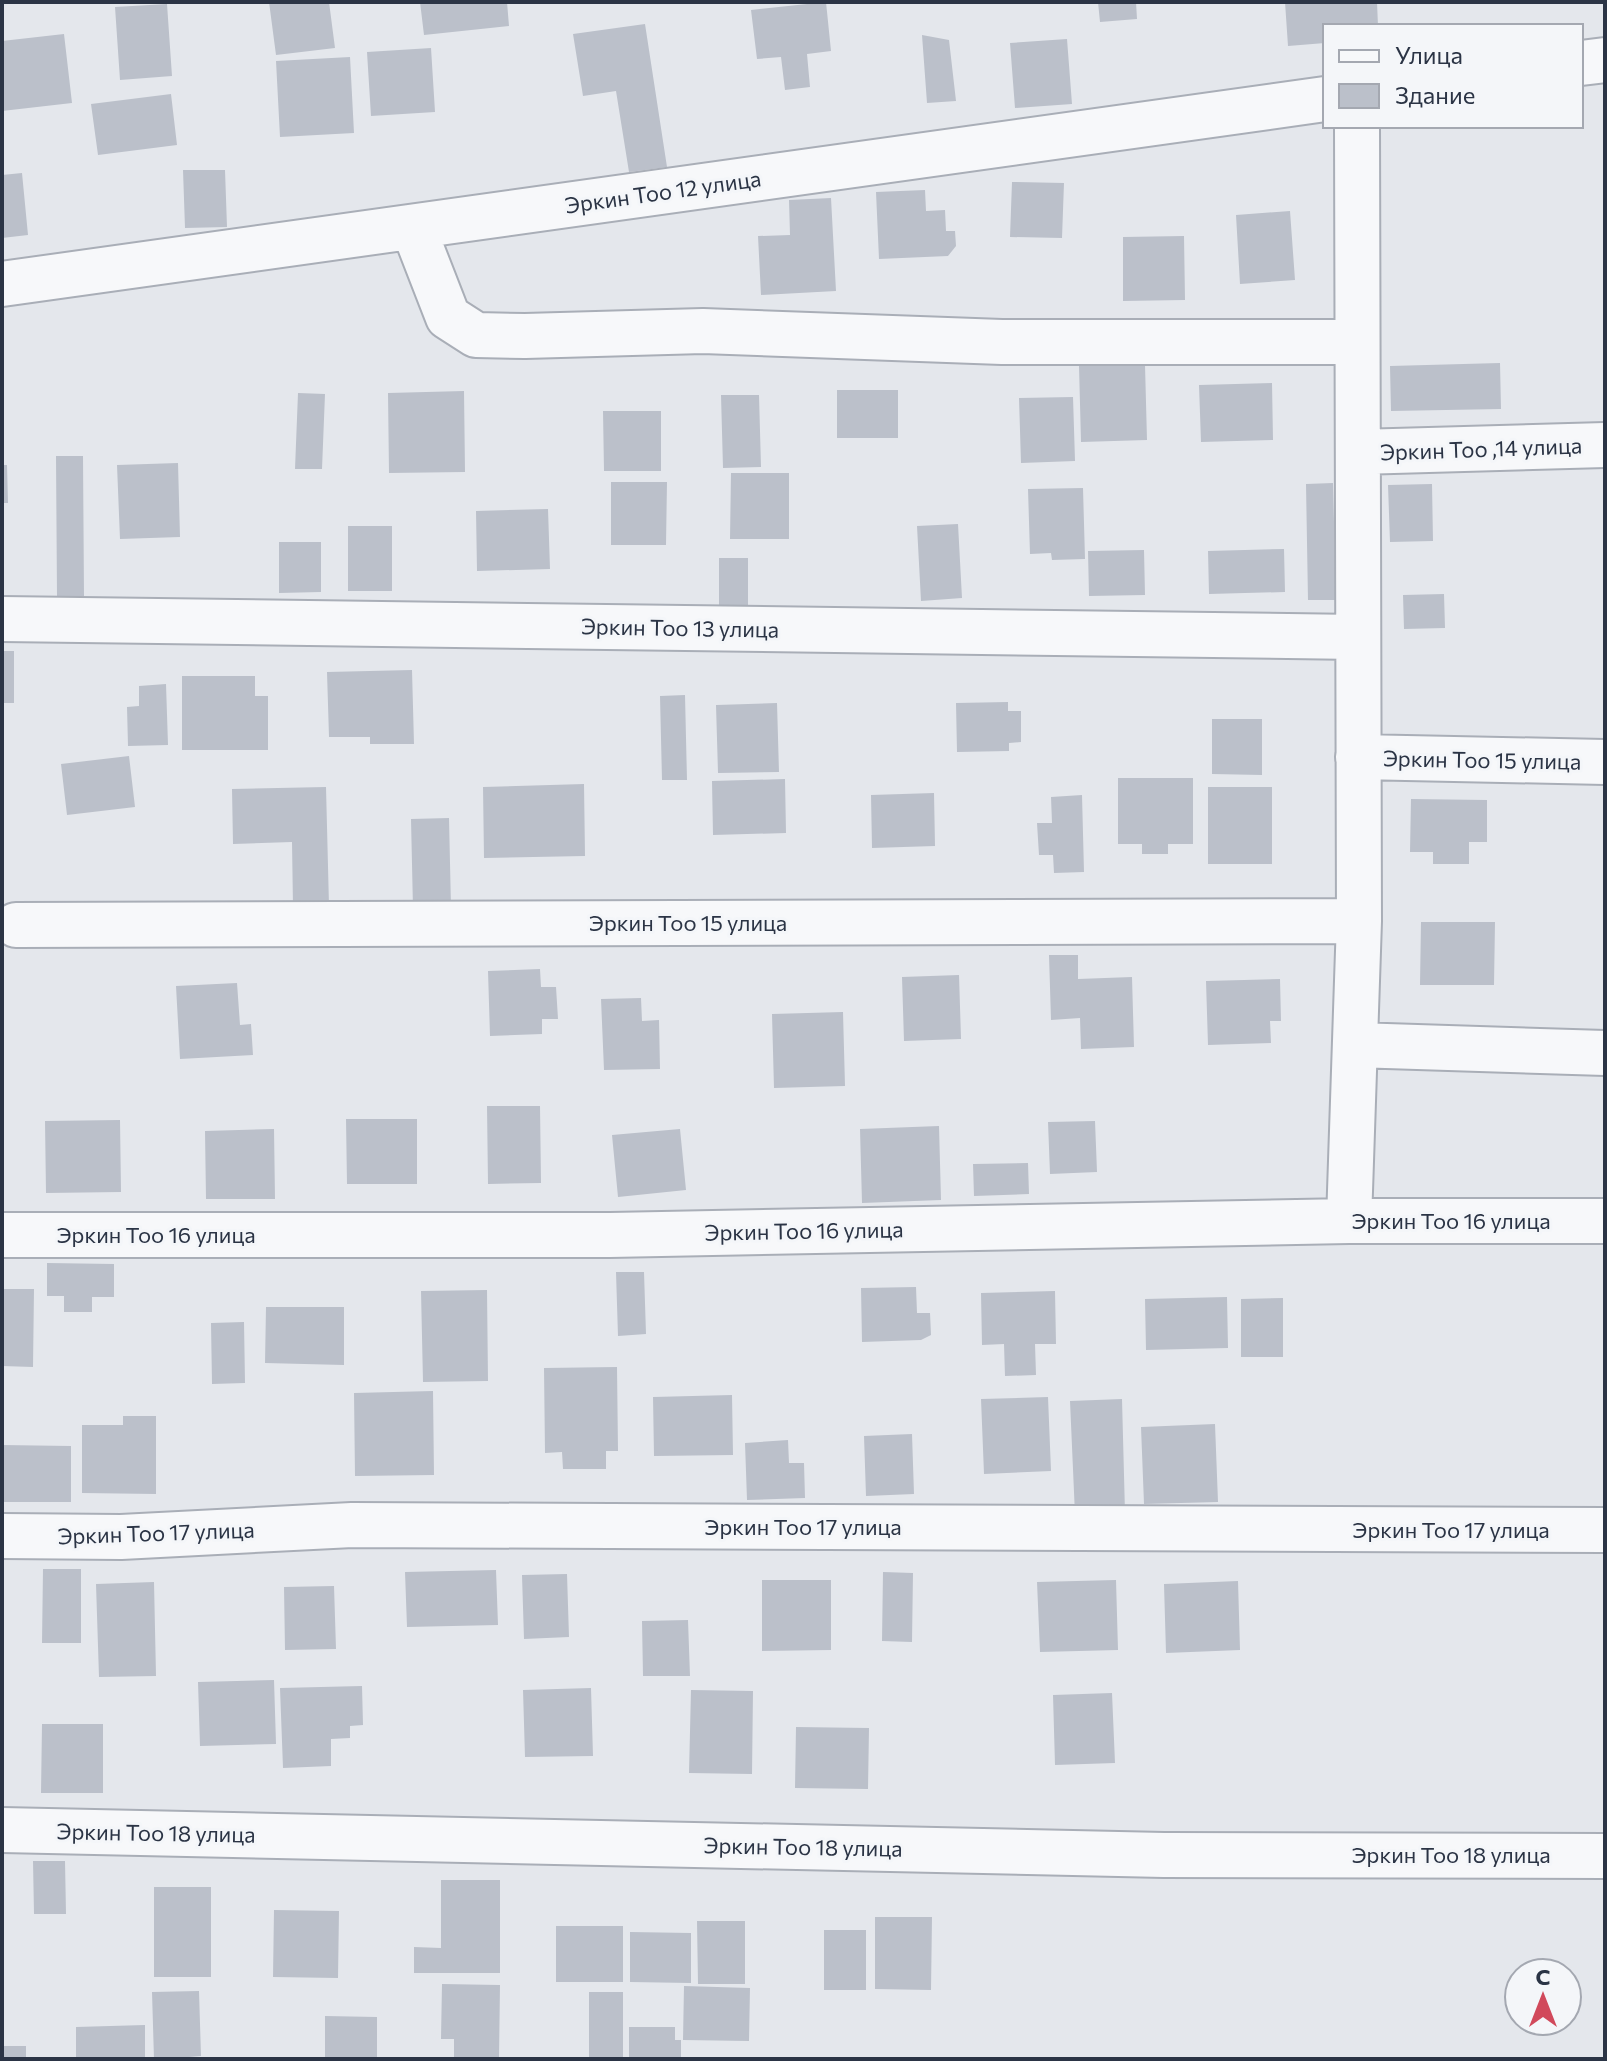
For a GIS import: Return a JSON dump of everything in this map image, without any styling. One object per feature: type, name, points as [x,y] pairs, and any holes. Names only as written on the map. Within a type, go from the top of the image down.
[{"type":"street","points":[[1583,63],[1605,60]]},
{"type":"street","name":"Эркин Тоо 12 улица","points":[[2,284],[1323,99]]},
{"type":"street","points":[[1349,1221],[1359,921],[1357,128]]},
{"type":"street","points":[[413,227],[448,317],[476,335],[703,331],[1002,342],[1357,342]]},
{"type":"street","name":"Эркин Тоо ,14 улица","points":[[1358,452],[1605,445]]},
{"type":"street","name":"Эркин Тоо 13 улица","points":[[2,619],[1358,637]]},
{"type":"street","name":"Эркин Тоо 15 улица","points":[[1358,757],[1605,762]]},
{"type":"street","name":"Эркин Тоо 15 улица","points":[[16,925],[1359,921]]},
{"type":"street","points":[[1355,1045],[1605,1053]]},
{"type":"street","name":"Эркин Тоо 16 улица","points":[[2,1235],[610,1235],[1349,1221],[1605,1221]]},
{"type":"street","name":"Эркин Тоо 17 улица","points":[[2,1536],[121,1537],[352,1525],[1605,1530]]},
{"type":"street","name":"Эркин Тоо 18 улица","points":[[2,1830],[1164,1855],[1605,1856]]},
{"type":"building","points":[[269,2],[329,2],[335,48],[276,55]]},
{"type":"building","points":[[420,2],[507,2],[509,26],[424,35]]},
{"type":"building","points":[[826,2],[831,51],[807,54],[810,87],[785,90],[781,57],[757,59],[751,10]]},
{"type":"building","points":[[1098,2],[1136,2],[1137,19],[1100,22]]},
{"type":"building","points":[[1285,2],[1377,2],[1378,24],[1323,24],[1323,43],[1288,46]]},
{"type":"building","points":[[167,4],[172,76],[120,80],[115,7]]},
{"type":"building","points":[[645,24],[667,167],[629,172],[616,91],[583,96],[573,34]]},
{"type":"building","points":[[64,34],[72,103],[2,111],[2,41]]},
{"type":"building","points":[[922,35],[949,40],[956,101],[927,103]]},
{"type":"building","points":[[1067,39],[1072,104],[1015,108],[1010,43]]},
{"type":"building","points":[[431,48],[435,112],[371,116],[367,52]]},
{"type":"building","points":[[350,57],[354,133],[280,137],[276,61]]},
{"type":"building","points":[[171,94],[177,145],[98,155],[91,104]]},
{"type":"building","points":[[183,170],[225,170],[227,227],[185,228]]},
{"type":"building","points":[[22,173],[28,235],[2,238],[2,175]]},
{"type":"building","points":[[1012,182],[1064,183],[1062,238],[1010,237]]},
{"type":"building","points":[[925,190],[926,211],[945,210],[946,231],[955,231],[956,246],[948,256],[879,259],[876,192]]},
{"type":"building","points":[[831,198],[836,291],[761,295],[758,236],[790,235],[789,200]]},
{"type":"building","points":[[1290,211],[1295,280],[1240,284],[1236,215]]},
{"type":"building","points":[[1184,236],[1185,300],[1123,301],[1123,237]]},
{"type":"building","points":[[1500,363],[1501,409],[1391,411],[1390,366]]},
{"type":"building","points":[[1145,365],[1147,440],[1081,442],[1079,366]]},
{"type":"building","points":[[1272,383],[1273,440],[1201,442],[1199,385]]},
{"type":"building","points":[[837,390],[898,390],[898,438],[837,438]]},
{"type":"building","points":[[464,391],[465,472],[389,473],[388,393]]},
{"type":"building","points":[[298,393],[325,394],[322,469],[295,469]]},
{"type":"building","points":[[721,395],[759,395],[761,467],[723,468]]},
{"type":"building","points":[[1073,397],[1075,461],[1021,463],[1019,398]]},
{"type":"building","points":[[603,411],[661,411],[661,471],[604,471]]},
{"type":"building","points":[[56,456],[83,456],[84,596],[57,596]]},
{"type":"building","points":[[178,463],[180,537],[120,539],[117,465]]},
{"type":"building","points":[[2,465],[7,465],[8,503],[2,503]]},
{"type":"building","points":[[731,473],[789,473],[789,539],[730,539]]},
{"type":"building","points":[[611,482],[667,482],[666,545],[611,545]]},
{"type":"building","points":[[1333,483],[1336,600],[1308,600],[1306,484]]},
{"type":"building","points":[[1432,484],[1433,541],[1390,542],[1388,485]]},
{"type":"building","points":[[1083,488],[1085,559],[1052,560],[1051,553],[1030,554],[1028,489]]},
{"type":"building","points":[[548,509],[550,569],[477,571],[476,511]]},
{"type":"building","points":[[958,524],[962,598],[921,601],[917,526]]},
{"type":"building","points":[[348,526],[392,526],[392,591],[348,591]]},
{"type":"building","points":[[279,542],[321,542],[321,592],[279,593]]},
{"type":"building","points":[[1284,549],[1285,592],[1209,594],[1208,551]]},
{"type":"building","points":[[1144,550],[1145,595],[1089,596],[1088,551]]},
{"type":"building","points":[[719,558],[748,558],[748,606],[719,607]]},
{"type":"building","points":[[1444,594],[1445,628],[1404,629],[1403,595]]},
{"type":"building","points":[[2,651],[14,651],[14,703],[2,703]]},
{"type":"building","points":[[412,670],[414,744],[370,744],[370,737],[329,737],[327,672]]},
{"type":"building","points":[[182,676],[255,676],[255,696],[268,696],[268,750],[182,750]]},
{"type":"building","points":[[166,684],[168,745],[128,746],[127,707],[139,706],[139,686]]},
{"type":"building","points":[[685,695],[687,780],[662,780],[660,696]]},
{"type":"building","points":[[1008,702],[1008,711],[1021,711],[1021,742],[1009,743],[1009,751],[957,752],[956,703]]},
{"type":"building","points":[[777,703],[779,772],[718,773],[716,705]]},
{"type":"building","points":[[1212,719],[1262,719],[1262,775],[1212,774]]},
{"type":"building","points":[[129,756],[135,807],[67,815],[61,764]]},
{"type":"building","points":[[1118,778],[1193,778],[1193,844],[1168,844],[1168,854],[1142,854],[1142,844],[1118,844]]},
{"type":"building","points":[[785,779],[786,833],[713,835],[712,781]]},
{"type":"building","points":[[584,784],[585,856],[484,858],[483,787]]},
{"type":"building","points":[[326,787],[329,906],[293,907],[292,842],[233,844],[232,789]]},
{"type":"building","points":[[1208,787],[1272,787],[1272,864],[1208,864]]},
{"type":"building","points":[[934,793],[935,846],[872,848],[871,795]]},
{"type":"building","points":[[1082,795],[1084,872],[1054,873],[1053,855],[1039,855],[1037,823],[1052,823],[1051,797]]},
{"type":"building","points":[[1411,799],[1487,800],[1487,842],[1469,842],[1469,864],[1433,864],[1433,852],[1410,852]]},
{"type":"building","points":[[449,818],[451,908],[413,909],[411,819]]},
{"type":"building","points":[[1421,922],[1495,922],[1494,985],[1420,985]]},
{"type":"building","points":[[1049,955],[1078,955],[1078,979],[1132,977],[1134,1047],[1081,1049],[1080,1018],[1051,1020]]},
{"type":"building","points":[[540,969],[541,987],[556,987],[558,1019],[542,1019],[542,1034],[490,1036],[488,971]]},
{"type":"building","points":[[959,975],[961,1039],[904,1041],[902,977]]},
{"type":"building","points":[[1280,979],[1281,1021],[1270,1021],[1271,1043],[1208,1045],[1206,981]]},
{"type":"building","points":[[237,983],[240,1025],[251,1024],[253,1055],[180,1059],[176,986]]},
{"type":"building","points":[[641,998],[642,1021],[659,1020],[660,1069],[604,1070],[601,999]]},
{"type":"building","points":[[843,1012],[845,1086],[774,1088],[772,1014]]},
{"type":"building","points":[[487,1106],[540,1106],[541,1183],[488,1184]]},
{"type":"building","points":[[346,1119],[417,1119],[417,1184],[347,1184]]},
{"type":"building","points":[[120,1120],[121,1192],[46,1193],[45,1121]]},
{"type":"building","points":[[1095,1121],[1097,1172],[1050,1174],[1048,1122]]},
{"type":"building","points":[[939,1126],[941,1200],[862,1203],[860,1129]]},
{"type":"building","points":[[274,1129],[275,1199],[206,1199],[205,1131]]},
{"type":"building","points":[[680,1129],[686,1190],[618,1197],[612,1135]]},
{"type":"building","points":[[1028,1163],[1029,1194],[974,1196],[973,1164]]},
{"type":"building","points":[[47,1263],[114,1264],[114,1297],[92,1297],[92,1312],[64,1312],[64,1296],[47,1296]]},
{"type":"building","points":[[616,1272],[644,1272],[646,1334],[618,1336]]},
{"type":"building","points":[[916,1287],[917,1313],[930,1313],[931,1335],[921,1340],[862,1342],[861,1288]]},
{"type":"building","points":[[2,1289],[34,1289],[33,1367],[2,1366]]},
{"type":"building","points":[[487,1290],[488,1381],[423,1382],[421,1291]]},
{"type":"building","points":[[1055,1291],[1056,1344],[1035,1344],[1036,1375],[1005,1376],[1004,1344],[982,1345],[981,1293]]},
{"type":"building","points":[[1227,1297],[1228,1348],[1146,1350],[1145,1299]]},
{"type":"building","points":[[1283,1298],[1283,1357],[1241,1357],[1241,1299]]},
{"type":"building","points":[[266,1307],[344,1307],[344,1365],[265,1363]]},
{"type":"building","points":[[244,1322],[245,1383],[212,1384],[211,1323]]},
{"type":"building","points":[[617,1367],[618,1451],[606,1451],[606,1469],[563,1469],[562,1452],[545,1453],[544,1368]]},
{"type":"building","points":[[433,1391],[434,1475],[355,1476],[354,1393]]},
{"type":"building","points":[[732,1395],[733,1455],[654,1456],[653,1397]]},
{"type":"building","points":[[1048,1397],[1051,1471],[984,1474],[981,1399]]},
{"type":"building","points":[[1122,1399],[1125,1513],[1075,1515],[1070,1401]]},
{"type":"building","points":[[123,1416],[156,1416],[156,1494],[82,1493],[82,1425],[123,1425]]},
{"type":"building","points":[[1215,1424],[1218,1502],[1144,1504],[1141,1427]]},
{"type":"building","points":[[912,1434],[914,1494],[866,1496],[864,1436]]},
{"type":"building","points":[[788,1440],[789,1463],[804,1463],[805,1498],[747,1500],[745,1443]]},
{"type":"building","points":[[2,1445],[71,1446],[71,1502],[2,1502]]},
{"type":"building","points":[[43,1569],[81,1569],[81,1643],[42,1643]]},
{"type":"building","points":[[496,1570],[498,1625],[407,1627],[405,1572]]},
{"type":"building","points":[[883,1572],[913,1573],[912,1642],[882,1641]]},
{"type":"building","points":[[567,1574],[569,1637],[524,1639],[522,1575]]},
{"type":"building","points":[[762,1580],[831,1580],[831,1650],[762,1651]]},
{"type":"building","points":[[1116,1580],[1118,1650],[1040,1652],[1037,1582]]},
{"type":"building","points":[[1238,1581],[1240,1650],[1166,1653],[1164,1584]]},
{"type":"building","points":[[154,1582],[156,1676],[99,1677],[96,1584]]},
{"type":"building","points":[[334,1586],[336,1649],[285,1650],[284,1587]]},
{"type":"building","points":[[688,1620],[690,1676],[643,1676],[642,1621]]},
{"type":"building","points":[[274,1680],[276,1744],[200,1746],[198,1682]]},
{"type":"building","points":[[362,1686],[363,1725],[350,1726],[350,1738],[331,1739],[331,1766],[283,1768],[280,1688]]},
{"type":"building","points":[[591,1688],[593,1756],[525,1757],[523,1690]]},
{"type":"building","points":[[691,1690],[753,1691],[752,1774],[689,1773]]},
{"type":"building","points":[[1112,1693],[1115,1763],[1055,1765],[1053,1695]]},
{"type":"building","points":[[42,1724],[103,1724],[103,1793],[41,1793]]},
{"type":"building","points":[[796,1727],[869,1728],[868,1789],[795,1788]]},
{"type":"building","points":[[33,1861],[65,1861],[66,1914],[34,1914]]},
{"type":"building","points":[[441,1880],[500,1880],[500,1973],[414,1973],[414,1947],[441,1948]]},
{"type":"building","points":[[154,1887],[211,1887],[211,1977],[154,1977]]},
{"type":"building","points":[[274,1910],[339,1911],[338,1978],[273,1977]]},
{"type":"building","points":[[875,1917],[932,1917],[931,1990],[875,1989]]},
{"type":"building","points":[[697,1921],[745,1921],[745,1984],[698,1984]]},
{"type":"building","points":[[556,1926],[623,1926],[623,1982],[556,1982]]},
{"type":"building","points":[[824,1930],[866,1930],[866,1990],[824,1990]]},
{"type":"building","points":[[630,1932],[691,1933],[691,1983],[630,1982]]},
{"type":"building","points":[[442,1984],[500,1985],[499,2059],[454,2059],[454,2039],[441,2039]]},
{"type":"building","points":[[684,1986],[750,1988],[749,2041],[683,2040]]},
{"type":"building","points":[[199,1991],[201,2056],[154,2059],[152,1992]]},
{"type":"building","points":[[589,1992],[623,1992],[623,2059],[589,2059]]},
{"type":"building","points":[[325,2016],[377,2017],[377,2059],[325,2059]]},
{"type":"building","points":[[145,2025],[145,2059],[76,2059],[76,2027]]},
{"type":"building","points":[[629,2027],[675,2027],[675,2040],[681,2040],[681,2059],[629,2059]]},
{"type":"building","points":[[2,2046],[26,2046],[26,2059],[2,2059]]}]
